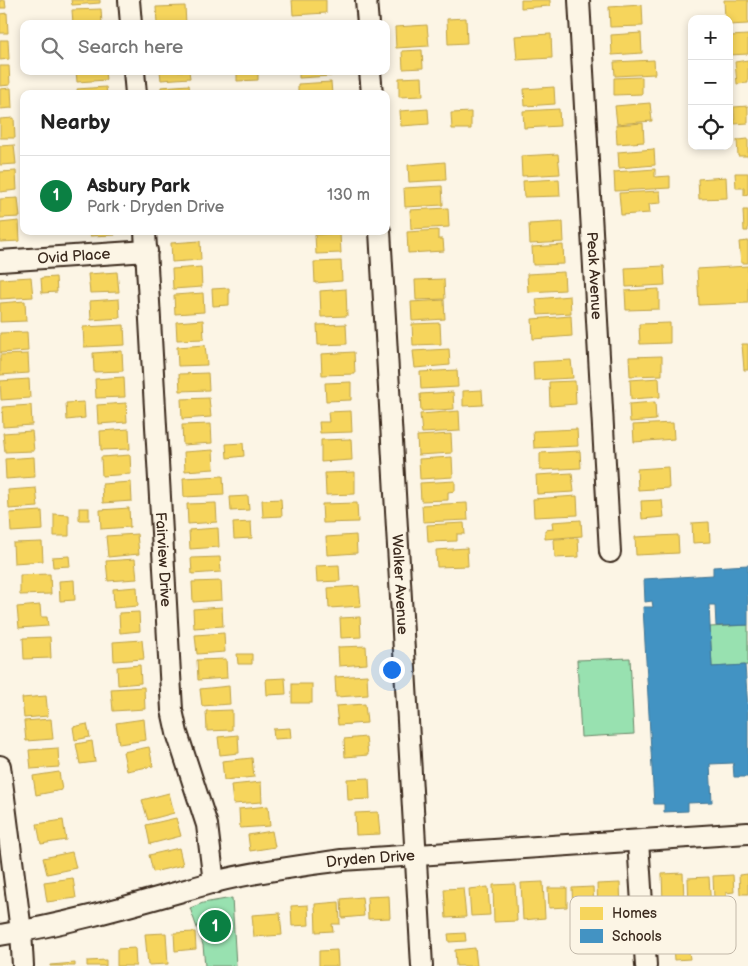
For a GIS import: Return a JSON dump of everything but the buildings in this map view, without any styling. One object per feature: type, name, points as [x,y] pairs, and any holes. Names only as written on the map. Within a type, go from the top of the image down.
[{"type":"street","points":[[129,0],[131,20]]},
{"type":"street","points":[[366,0],[368,20]]},
{"type":"street","name":"Peak Avenue","points":[[579,0],[610,552]]},
{"type":"street","points":[[134,75],[136,90]]},
{"type":"street","points":[[370,75],[372,90]]},
{"type":"street","name":"Fairview Drive","points":[[145,235],[172,710],[177,734],[207,825],[214,883]]},
{"type":"street","name":"Walker Avenue","points":[[380,235],[422,966]]},
{"type":"street","name":"Ovid Place","points":[[0,260],[147,251]]},
{"type":"street","points":[[0,766],[21,932],[23,966]]},
{"type":"street","name":"Dryden Drive","points":[[0,935],[78,919],[266,871],[312,864],[342,860],[748,833]]},
{"type":"street","points":[[638,841],[642,896]]},
{"type":"green space","points":[[748,625],[748,665],[712,667],[710,627]]},
{"type":"green space","points":[[630,658],[634,734],[581,737],[577,660]]},
{"type":"green space","points":[[232,898],[236,966],[205,966],[203,945],[190,908],[203,903]]},
{"type":"place","name":"Asbury Park","points":[[215,926]]}]
